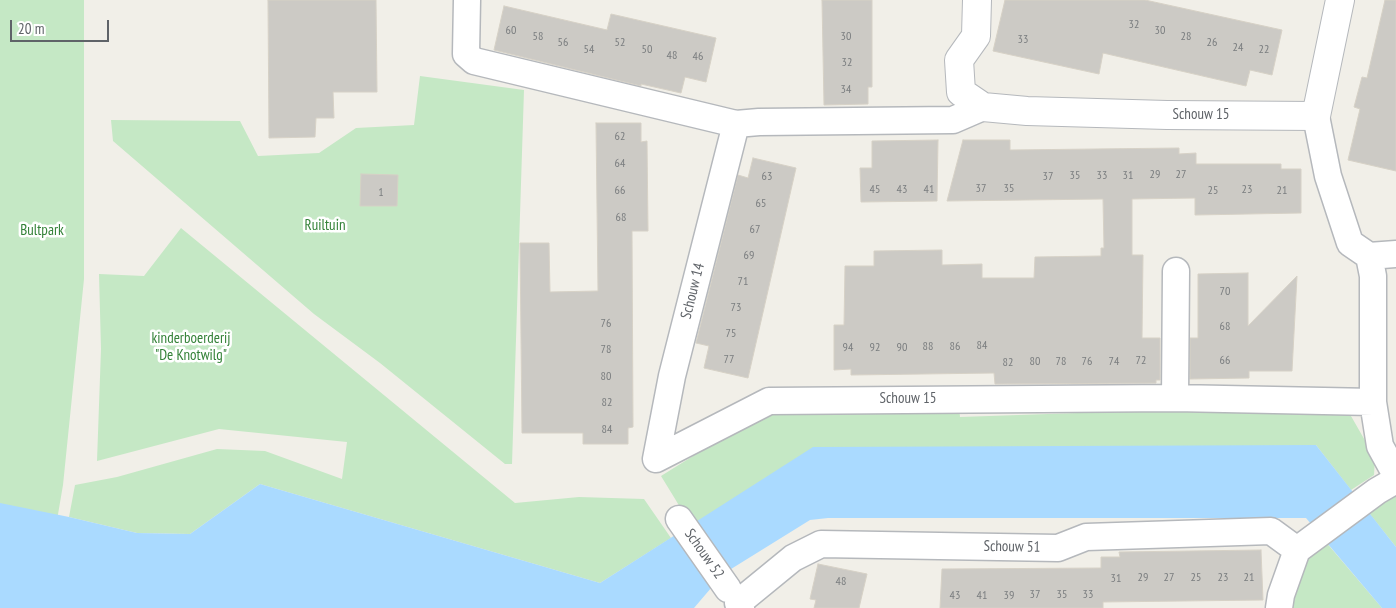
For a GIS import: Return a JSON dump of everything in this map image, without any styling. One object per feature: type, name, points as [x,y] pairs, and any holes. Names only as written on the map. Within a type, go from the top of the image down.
[{"type":"street","points":[[467,0],[466,54],[474,60],[736,124],[759,122],[953,120],[983,107]]},
{"type":"street","points":[[977,0],[976,36],[958,60],[961,92],[983,107]]},
{"type":"street","points":[[1340,0],[1316,116],[1328,176],[1350,243],[1369,256],[1396,254]]},
{"type":"street","name":"Schouw 15","points":[[983,107],[1027,111],[1167,115],[1316,116]]},
{"type":"street","name":"Schouw 14","points":[[656,459],[672,376],[736,124]]},
{"type":"street","points":[[1279,608],[1281,595],[1303,545],[1390,482],[1380,446],[1373,402],[1373,276],[1369,256]]},
{"type":"street","points":[[1175,398],[1176,271]]},
{"type":"street","name":"Schouw 15","points":[[656,459],[769,401],[1175,398],[1373,402]]},
{"type":"street","name":"Schouw 52","points":[[679,519],[736,600]]},
{"type":"street","name":"Schouw 51","points":[[736,600],[793,558],[821,544],[1058,548],[1086,537],[1271,531],[1303,545]]},
{"type":"green space","name":"Bultpark","points":[[0,0],[84,0],[84,279],[63,485],[42,608],[0,608]]},
{"type":"green space","name":"Ruiltuin","points":[[420,76],[524,90],[512,464],[505,464],[380,363],[314,314],[113,141],[111,120],[240,121],[258,156],[319,153],[356,128],[414,125]]},
{"type":"green space","name":"kinderboerderij \"De Knotwilg\"","points":[[181,228],[515,503],[579,497],[644,499],[671,538],[600,583],[260,484],[190,534],[137,533],[69,517],[75,485],[117,477],[217,449],[265,451],[342,479],[347,442],[219,429],[97,461],[101,349],[99,274],[144,276]]},
{"type":"green space","points":[[959,406],[960,417],[1282,406],[1347,409],[1375,458],[1374,475],[1351,490],[1316,445],[691,525],[661,476],[762,413]]},
{"type":"green space","points":[[1396,495],[1396,547],[1369,513]]},
{"type":"green space","points":[[1325,541],[1382,608],[1287,608],[1301,555]]},
{"type":"water","points":[[1316,445],[1396,547],[1396,608],[1382,608],[1306,518],[828,518],[810,520],[723,574],[694,608],[0,608],[0,503],[137,533],[190,534],[260,484],[600,583],[813,447]]},
{"type":"building","points":[[268,0],[376,0],[377,92],[333,92],[334,118],[316,118],[315,137],[269,138]]},
{"type":"building","points":[[822,0],[872,0],[872,87],[868,87],[868,104],[824,105]]},
{"type":"building","points":[[1005,0],[1145,0],[1282,30],[1272,75],[1250,70],[1246,86],[1103,53],[1099,74],[993,51]]},
{"type":"building","points":[[1385,0],[1396,0],[1396,171],[1348,160],[1360,109],[1354,107],[1362,77],[1367,78]]},
{"type":"building","points":[[504,6],[607,30],[611,14],[716,38],[706,82],[685,77],[681,93],[641,84],[641,86],[494,50]]},
{"type":"building","points":[[596,123],[641,123],[641,142],[647,141],[648,231],[632,231],[633,427],[628,428],[628,444],[583,444],[583,433],[522,433],[520,243],[549,243],[550,292],[598,291]]},
{"type":"building","points":[[938,140],[937,201],[861,202],[860,168],[872,168],[872,141]]},
{"type":"building","points":[[963,140],[1010,140],[1010,150],[1179,148],[1179,154],[1196,153],[1196,164],[1281,164],[1281,169],[1301,169],[1301,213],[1195,215],[1195,198],[1132,199],[1132,255],[1143,255],[1142,338],[1160,338],[1160,380],[1156,380],[1156,383],[995,384],[994,373],[851,375],[851,369],[834,370],[834,325],[844,325],[845,266],[874,266],[874,251],[942,250],[942,265],[982,264],[982,278],[1034,278],[1035,257],[1101,256],[1101,248],[1104,248],[1103,199],[947,201]]},
{"type":"building","points":[[753,158],[796,168],[748,378],[704,368],[709,346],[696,343],[738,175],[748,178]]},
{"type":"building","points":[[361,174],[398,175],[397,206],[360,206]]},
{"type":"building","points":[[1248,273],[1248,326],[1297,276],[1292,371],[1249,371],[1249,378],[1190,379],[1190,338],[1198,338],[1198,274]]},
{"type":"building","points":[[1261,550],[1263,600],[1103,602],[1103,608],[940,608],[942,569],[1101,568],[1101,557],[1120,557],[1119,552]]},
{"type":"building","points":[[818,564],[867,574],[859,608],[814,608],[816,600],[810,599]]}]
